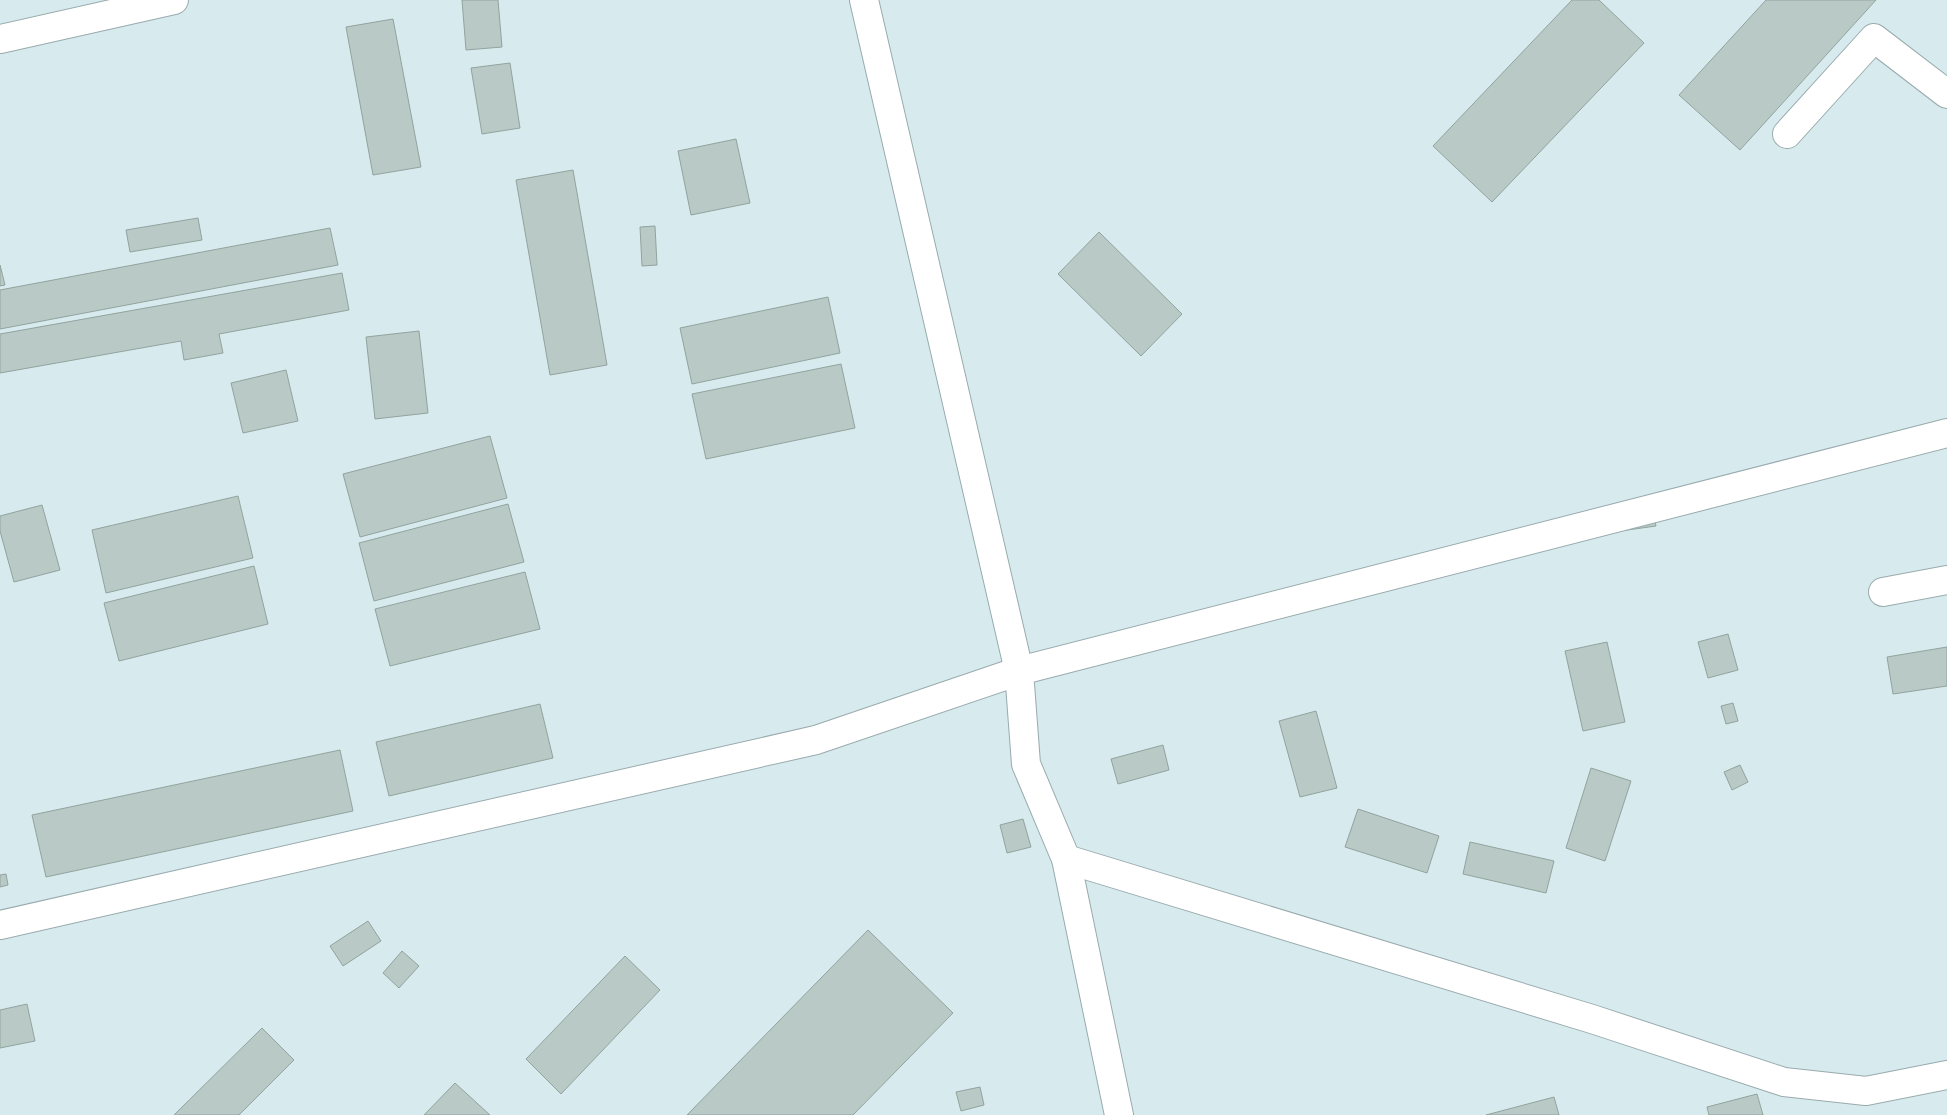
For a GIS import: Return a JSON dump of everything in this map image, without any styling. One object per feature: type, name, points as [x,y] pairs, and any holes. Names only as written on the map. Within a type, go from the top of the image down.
[{"type":"street","points":[[0,39],[174,0]]},
{"type":"street","points":[[864,0],[1019,671],[1026,764],[1066,859],[1119,1115]]},
{"type":"street","points":[[1787,134],[1874,38],[1947,94]]},
{"type":"street","points":[[0,925],[816,740],[1019,671],[1947,433]]},
{"type":"street","points":[[1883,592],[1947,580]]},
{"type":"street","points":[[1066,859],[1592,1019],[1784,1082],[1866,1091],[1947,1075]]},
{"type":"building","points":[[462,0],[498,0],[502,47],[466,50]]},
{"type":"building","points":[[1572,0],[1599,0],[1644,43],[1492,202],[1433,146]]},
{"type":"building","points":[[1766,0],[1876,0],[1740,150],[1679,95]]},
{"type":"building","points":[[393,19],[421,167],[373,175],[346,27]]},
{"type":"building","points":[[510,63],[520,128],[482,134],[471,68]]},
{"type":"building","points":[[736,139],[750,203],[691,215],[678,151]]},
{"type":"building","points":[[573,170],[607,365],[550,375],[516,180]]},
{"type":"building","points":[[198,218],[202,240],[130,252],[126,230]]},
{"type":"building","points":[[655,226],[657,265],[642,266],[640,227]]},
{"type":"building","points":[[330,228],[338,265],[0,329],[0,290]]},
{"type":"building","points":[[1099,232],[1182,314],[1141,356],[1058,274]]},
{"type":"building","points":[[0,265],[5,285],[0,286]]},
{"type":"building","points":[[342,273],[349,310],[219,334],[223,353],[184,360],[181,341],[0,373],[0,334]]},
{"type":"building","points":[[828,297],[840,353],[692,384],[680,328]]},
{"type":"building","points":[[419,331],[428,413],[375,419],[366,337]]},
{"type":"building","points":[[841,364],[855,428],[706,459],[692,394]]},
{"type":"building","points":[[286,370],[298,421],[243,433],[231,383]]},
{"type":"building","points":[[490,436],[507,498],[360,537],[343,474]]},
{"type":"building","points":[[238,496],[253,558],[106,593],[92,530]]},
{"type":"building","points":[[508,504],[524,562],[374,601],[359,543]]},
{"type":"building","points":[[42,505],[60,570],[14,582],[0,531],[0,516]]},
{"type":"building","points":[[1654,516],[1656,526],[1620,531],[1619,522]]},
{"type":"building","points":[[254,566],[268,624],[119,661],[104,603]]},
{"type":"building","points":[[525,572],[540,629],[390,666],[375,609]]},
{"type":"building","points":[[1728,634],[1738,670],[1708,678],[1698,642]]},
{"type":"building","points":[[1607,642],[1625,722],[1583,731],[1565,651]]},
{"type":"building","points":[[1947,647],[1947,686],[1893,694],[1887,657]]},
{"type":"building","points":[[1733,703],[1738,721],[1726,724],[1721,706]]},
{"type":"building","points":[[540,704],[553,758],[389,796],[376,742]]},
{"type":"building","points":[[1316,711],[1337,788],[1300,797],[1279,721]]},
{"type":"building","points":[[1163,745],[1169,770],[1118,784],[1111,759]]},
{"type":"building","points":[[340,750],[353,811],[46,877],[32,815]]},
{"type":"building","points":[[1740,765],[1748,782],[1732,790],[1724,772]]},
{"type":"building","points":[[1591,768],[1631,781],[1605,861],[1566,848]]},
{"type":"building","points":[[1358,809],[1439,836],[1427,873],[1345,847]]},
{"type":"building","points":[[1023,819],[1031,847],[1007,853],[1000,825]]},
{"type":"building","points":[[1470,842],[1554,861],[1546,893],[1463,874]]},
{"type":"building","points":[[6,874],[8,885],[0,887],[0,875]]},
{"type":"building","points":[[368,921],[381,941],[343,966],[330,946]]},
{"type":"building","points":[[868,930],[953,1013],[853,1115],[687,1115]]},
{"type":"building","points":[[402,951],[419,966],[399,988],[383,973]]},
{"type":"building","points":[[625,956],[660,990],[561,1094],[526,1059]]},
{"type":"building","points":[[27,1004],[35,1041],[0,1048],[0,1010]]},
{"type":"building","points":[[262,1028],[294,1060],[239,1115],[174,1115]]},
{"type":"building","points":[[455,1083],[490,1115],[424,1115]]},
{"type":"building","points":[[980,1087],[984,1105],[961,1111],[956,1092]]},
{"type":"building","points":[[1757,1094],[1763,1115],[1709,1115],[1707,1107]]},
{"type":"building","points":[[1554,1097],[1559,1115],[1486,1115]]}]
